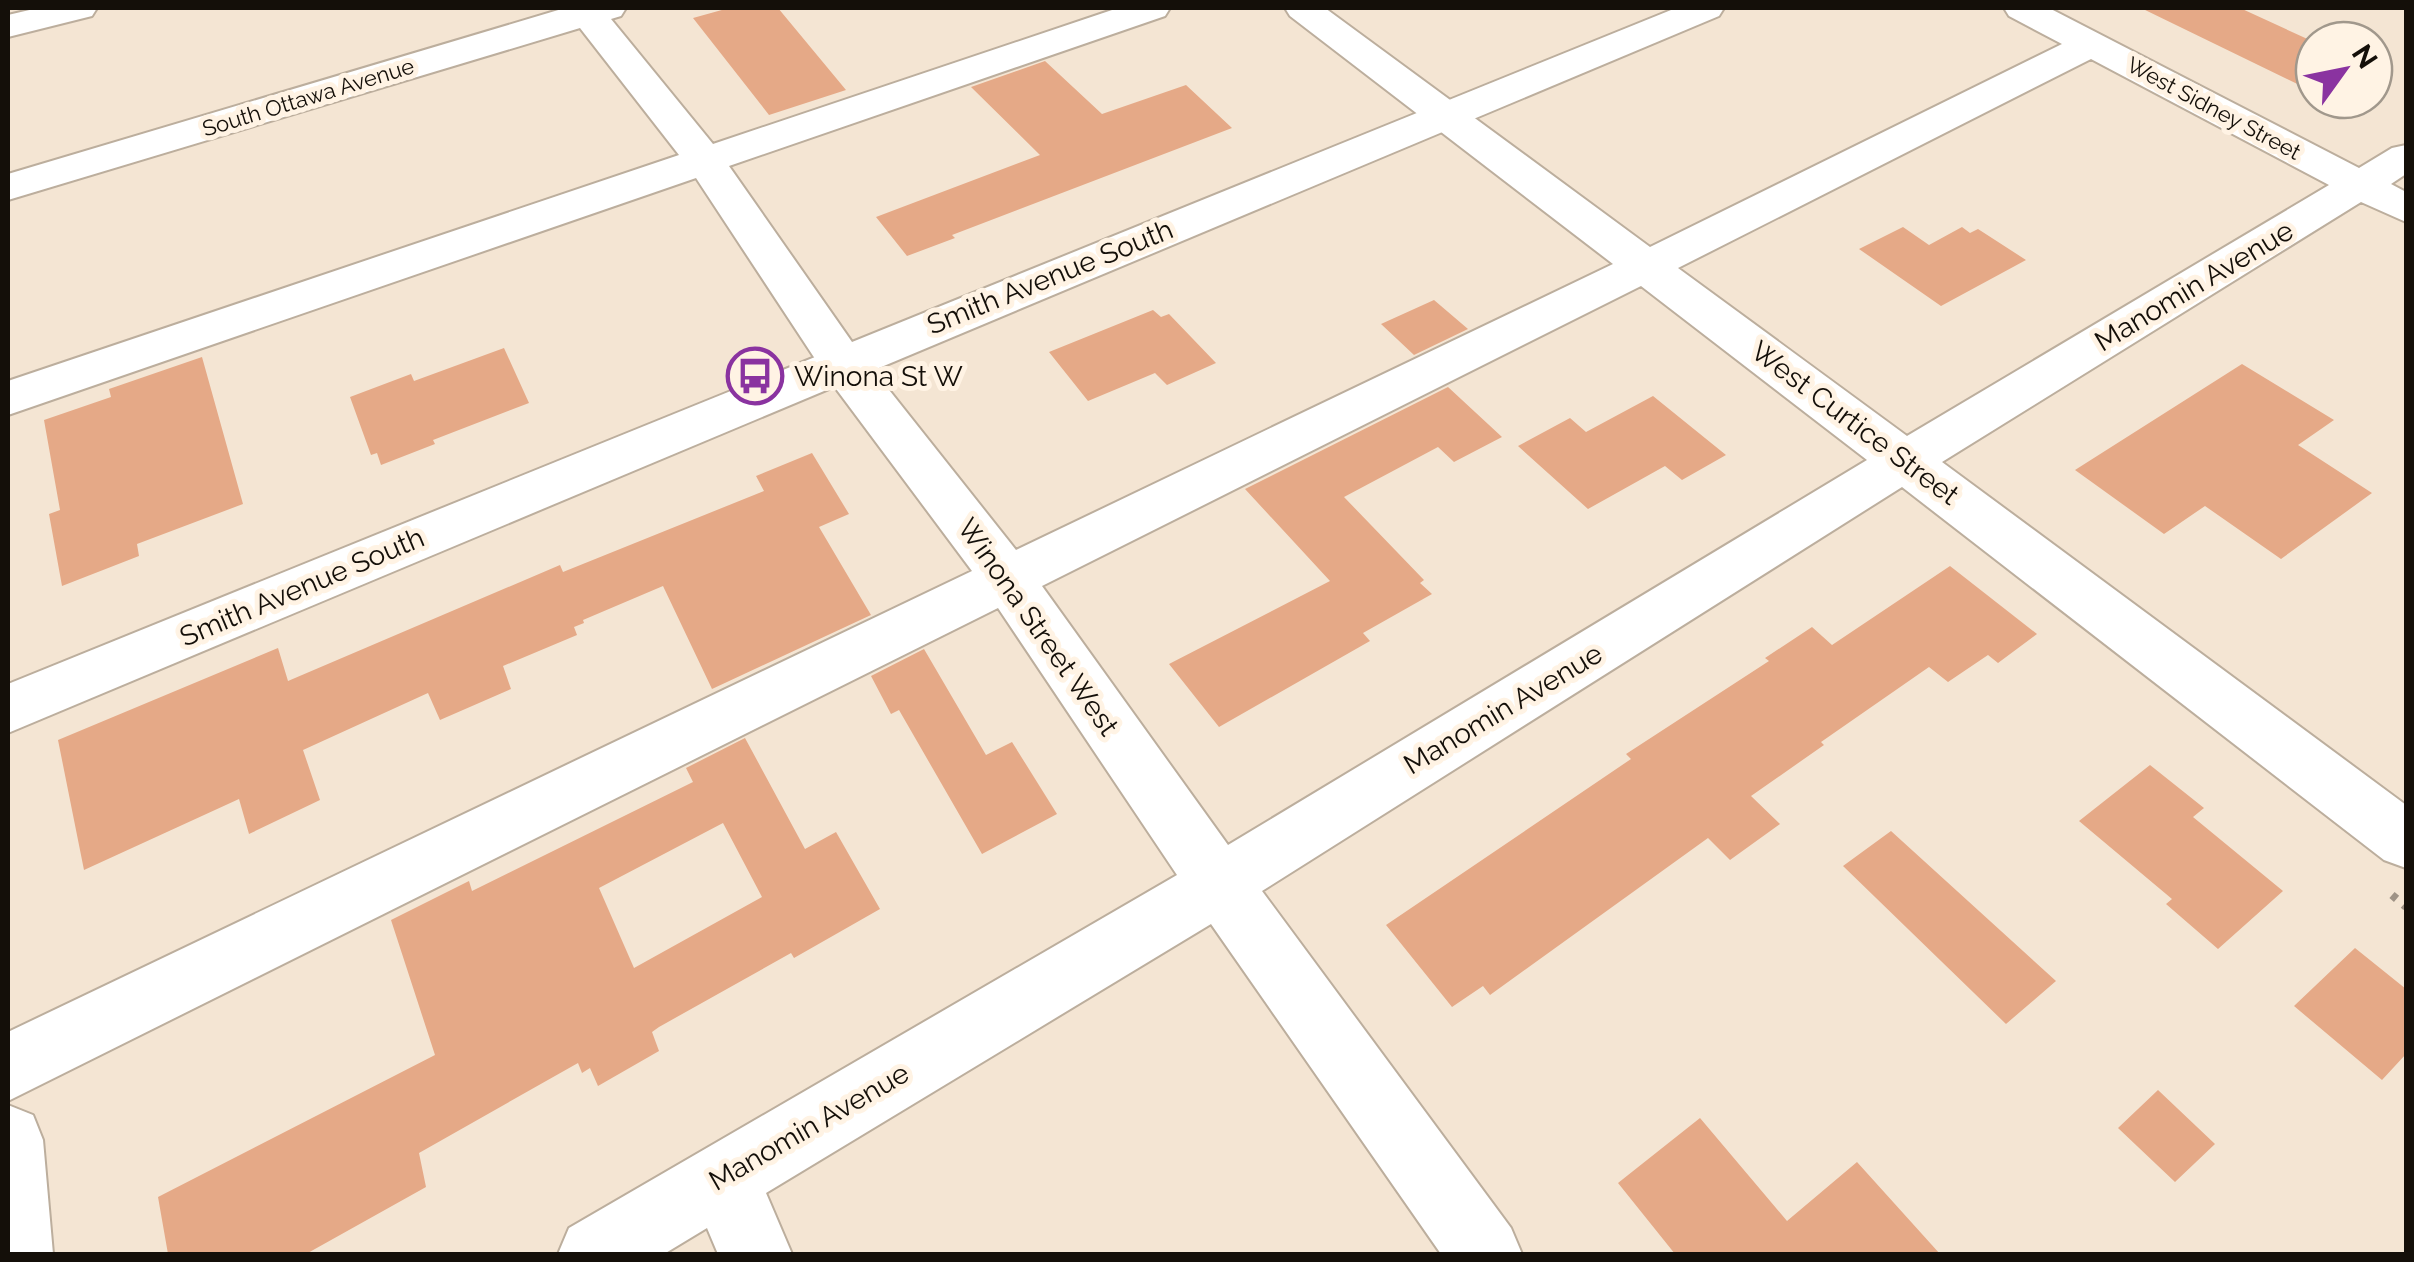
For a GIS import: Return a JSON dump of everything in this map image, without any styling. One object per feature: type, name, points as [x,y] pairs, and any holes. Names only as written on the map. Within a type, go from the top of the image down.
[{"type":"street","points":[[8,26],[79,8]]},
{"type":"street","points":[[8,398],[1152,8]]},
{"type":"street","name":"West Curtice Street","points":[[1303,8],[2406,840]]},
{"type":"street","name":"Smith Avenue South","points":[[8,709],[1706,8]]},
{"type":"street","name":"West Sidney Street","points":[[2022,8],[2391,184]]},
{"type":"street","name":"Winona Street West","points":[[593,10],[704,158],[842,364],[1006,576],[1219,884],[1485,1254]]},
{"type":"street","name":"South Ottawa Avenue","points":[[8,187],[593,10]]},
{"type":"street","points":[[8,1067],[1648,265],[2091,44]]},
{"type":"street","name":"Manomin Avenue","points":[[596,1254],[1219,884],[1905,462],[2391,184]]},
{"type":"street","points":[[8,1140],[16,1254]]},
{"type":"street","points":[[722,1178],[755,1254]]},
{"type":"building","points":[[729,8],[778,8],[846,90],[769,115],[693,18]]},
{"type":"building","points":[[2141,8],[2240,8],[2294,33],[2294,82]]},
{"type":"building","points":[[1045,61],[1102,114],[1186,85],[1232,128],[952,235],[955,238],[907,256],[876,217],[1040,155],[971,87]]},
{"type":"building","points":[[1903,227],[1929,245],[1962,227],[1970,233],[1978,229],[2026,260],[1941,306],[1859,249]]},
{"type":"building","points":[[1434,300],[1468,329],[1414,355],[1381,324]]},
{"type":"building","points":[[1153,310],[1161,317],[1169,314],[1216,363],[1167,385],[1155,373],[1088,401],[1049,352]]},
{"type":"building","points":[[504,348],[529,403],[381,465],[377,453],[371,455],[350,397],[411,374],[414,381]]},
{"type":"building","points":[[202,357],[243,504],[137,544],[139,556],[62,586],[49,514],[60,510],[44,420],[111,397],[109,389]]},
{"type":"building","points":[[2242,364],[2334,420],[2298,445],[2372,493],[2281,559],[2205,506],[2164,534],[2075,470]]},
{"type":"building","points":[[1448,387],[1502,437],[1454,462],[1438,447],[1344,497],[1424,580],[1420,583],[1432,594],[1363,633],[1370,641],[1219,727],[1169,664],[1330,581],[1245,489]]},
{"type":"building","points":[[1653,396],[1726,455],[1682,480],[1665,466],[1588,509],[1518,446],[1570,418],[1586,432]]},
{"type":"building","points":[[812,453],[849,514],[819,527],[871,615],[712,689],[663,586],[583,620],[574,627],[577,635],[503,666],[511,689],[440,720],[428,693],[303,750],[320,800],[249,834],[239,799],[84,870],[58,740],[278,648],[288,681],[560,565],[563,572],[764,491],[756,476]]},
{"type":"building","points":[[1950,566],[2037,634],[1998,663],[1988,655],[1948,682],[1929,667],[1821,742],[1824,745],[1751,796],[1780,824],[1730,860],[1708,838],[1490,995],[1483,986],[1452,1007],[1386,925],[1631,759],[1626,754],[1769,661],[1765,658],[1812,627],[1832,645]]},
{"type":"building","points":[[924,649],[986,755],[1012,742],[1057,814],[982,854],[899,710],[891,714],[871,676]]},
{"type":"building","points":[[745,738],[805,849],[836,832],[880,909],[794,958],[791,953],[659,1027],[652,1032],[659,1051],[598,1086],[590,1068],[582,1073],[578,1063],[419,1153],[426,1187],[306,1254],[168,1254],[158,1197],[435,1055],[391,920],[469,881],[472,891],[693,782],[686,768]],"holes":[[[723,823],[762,897],[634,968],[599,888]]]},
{"type":"building","points":[[2150,765],[2204,808],[2193,817],[2283,891],[2218,949],[2166,904],[2172,899],[2079,821]]},
{"type":"building","points":[[1891,831],[2056,981],[2006,1024],[1843,866]]},
{"type":"building","points":[[2355,948],[2406,989],[2406,1054],[2382,1080],[2294,1006]]},
{"type":"building","points":[[2158,1090],[2215,1144],[2175,1182],[2118,1128]]},
{"type":"building","points":[[1700,1118],[1787,1221],[1857,1162],[1940,1254],[1675,1254],[1618,1183]]},
{"type":"place","name":"Winona St W","points":[[755,376]]}]
